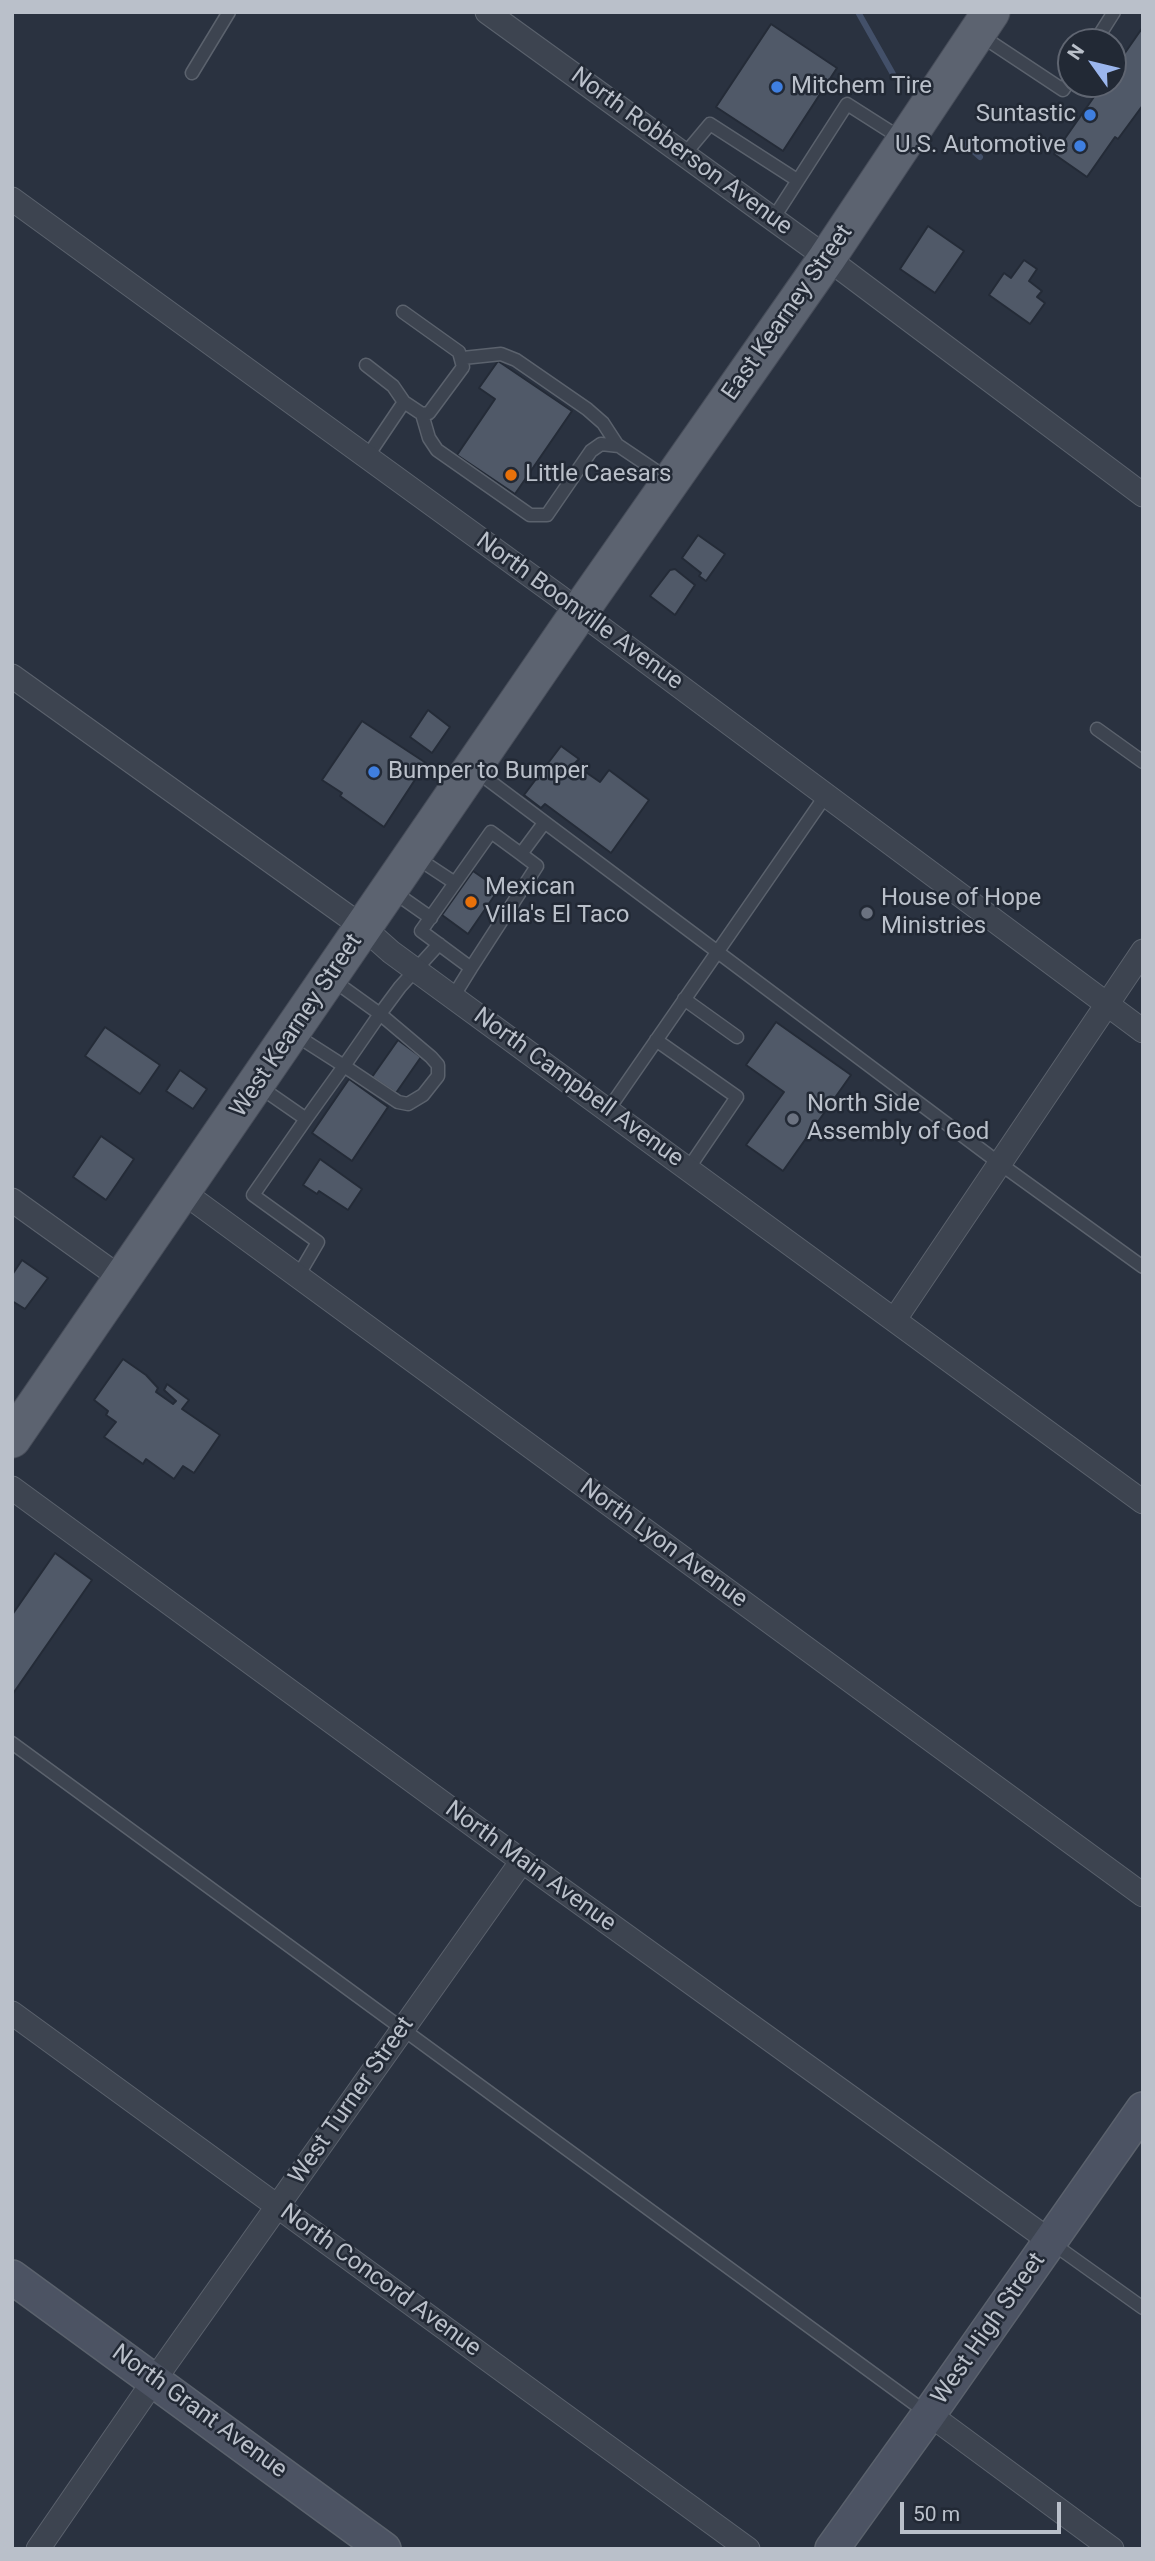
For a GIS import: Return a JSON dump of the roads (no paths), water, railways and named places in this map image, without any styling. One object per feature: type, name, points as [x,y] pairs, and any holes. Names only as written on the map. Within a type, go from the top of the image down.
[{"type":"main road","name":"East Kearney Street","points":[[580,611],[827,258],[984,22]]},
{"type":"main road","name":"West Kearney Street","points":[[12,1439],[580,611]]},
{"type":"street","name":"North Robberson Avenue","points":[[487,12],[827,258],[1143,495]]},
{"type":"street","name":"North Boonville Avenue","points":[[12,199],[580,611],[1143,1031]]},
{"type":"street","name":"North Campbell Avenue","points":[[12,676],[364,928],[415,970],[1143,1502]]},
{"type":"street","points":[[895,1319],[1143,951]]},
{"type":"street","name":"North Lyon Avenue","points":[[183,1192],[1143,1895]]},
{"type":"street","points":[[12,1200],[122,1279]]},
{"type":"street","name":"North Main Avenue","points":[[12,1489],[1050,2241]]},
{"type":"street","name":"West Turner Street","points":[[38,2549],[155,2379],[522,1861]]},
{"type":"street","name":"North Concord Avenue","points":[[12,2013],[748,2549]]},
{"type":"street","name":"West High Street","points":[[832,2549],[1143,2109]]},
{"type":"street","name":"North Grant Avenue","points":[[15,2284],[155,2379],[384,2549]]},
{"type":"street","points":[[929,2414],[1112,2549]]},
{"type":"lane","points":[[192,73],[229,12]]},
{"type":"lane","points":[[1104,28],[1114,12]]},
{"type":"lane","points":[[984,22],[1057,85]]},
{"type":"lane","points":[[773,219],[847,104],[905,141]]},
{"type":"lane","points":[[684,155],[710,124],[797,180]]},
{"type":"lane","points":[[403,312],[459,352],[463,358],[463,367],[436,407],[429,413],[422,414]]},
{"type":"lane","points":[[463,358],[501,354],[516,360],[587,409],[603,423],[618,446],[671,481]]},
{"type":"lane","points":[[366,365],[393,386],[404,402],[422,414],[429,438],[437,450],[530,515],[547,515],[591,451],[601,444],[618,446]]},
{"type":"lane","points":[[367,457],[404,402]]},
{"type":"lane","points":[[1097,729],[1143,762]]},
{"type":"lane","points":[[472,769],[999,1163],[1143,1267]]},
{"type":"lane","points":[[608,1110],[826,795]]},
{"type":"lane","points":[[521,854],[544,822]]},
{"type":"lane","points":[[453,997],[537,866],[491,832],[421,931],[471,968]]},
{"type":"lane","points":[[413,855],[454,883]]},
{"type":"lane","points":[[390,889],[431,918]]},
{"type":"lane","points":[[298,1276],[318,1242],[253,1195],[380,1014],[439,944]]},
{"type":"lane","points":[[292,1033],[398,1102],[408,1104],[423,1096],[438,1076],[438,1065],[431,1057],[380,1014],[330,978]]},
{"type":"lane","points":[[684,999],[737,1037]]},
{"type":"lane","points":[[656,1040],[737,1097],[688,1169]]},
{"type":"lane","points":[[257,1085],[306,1119]]},
{"type":"lane","points":[[12,1743],[929,2414]]},
{"type":"lane","points":[[1050,2241],[1143,2308]]},
{"type":"waterway","points":[[858,12],[893,74]]},
{"type":"waterway","points":[[962,141],[980,157]]},
{"type":"place","name":"Mitchem Tire","points":[[777,87]]},
{"type":"place","name":"Suntastic","points":[[1090,115]]},
{"type":"place","name":"U.S. Automotive","points":[[1080,146]]},
{"type":"place","name":"Little Caesars","points":[[511,475]]},
{"type":"place","name":"Bumper to Bumper","points":[[374,772]]},
{"type":"place","name":"Mexican Villa's El Taco","points":[[471,902]]},
{"type":"place","name":"House of Hope Ministries","points":[[867,913]]},
{"type":"place","name":"North Side Assembly of God","points":[[793,1119]]}]
